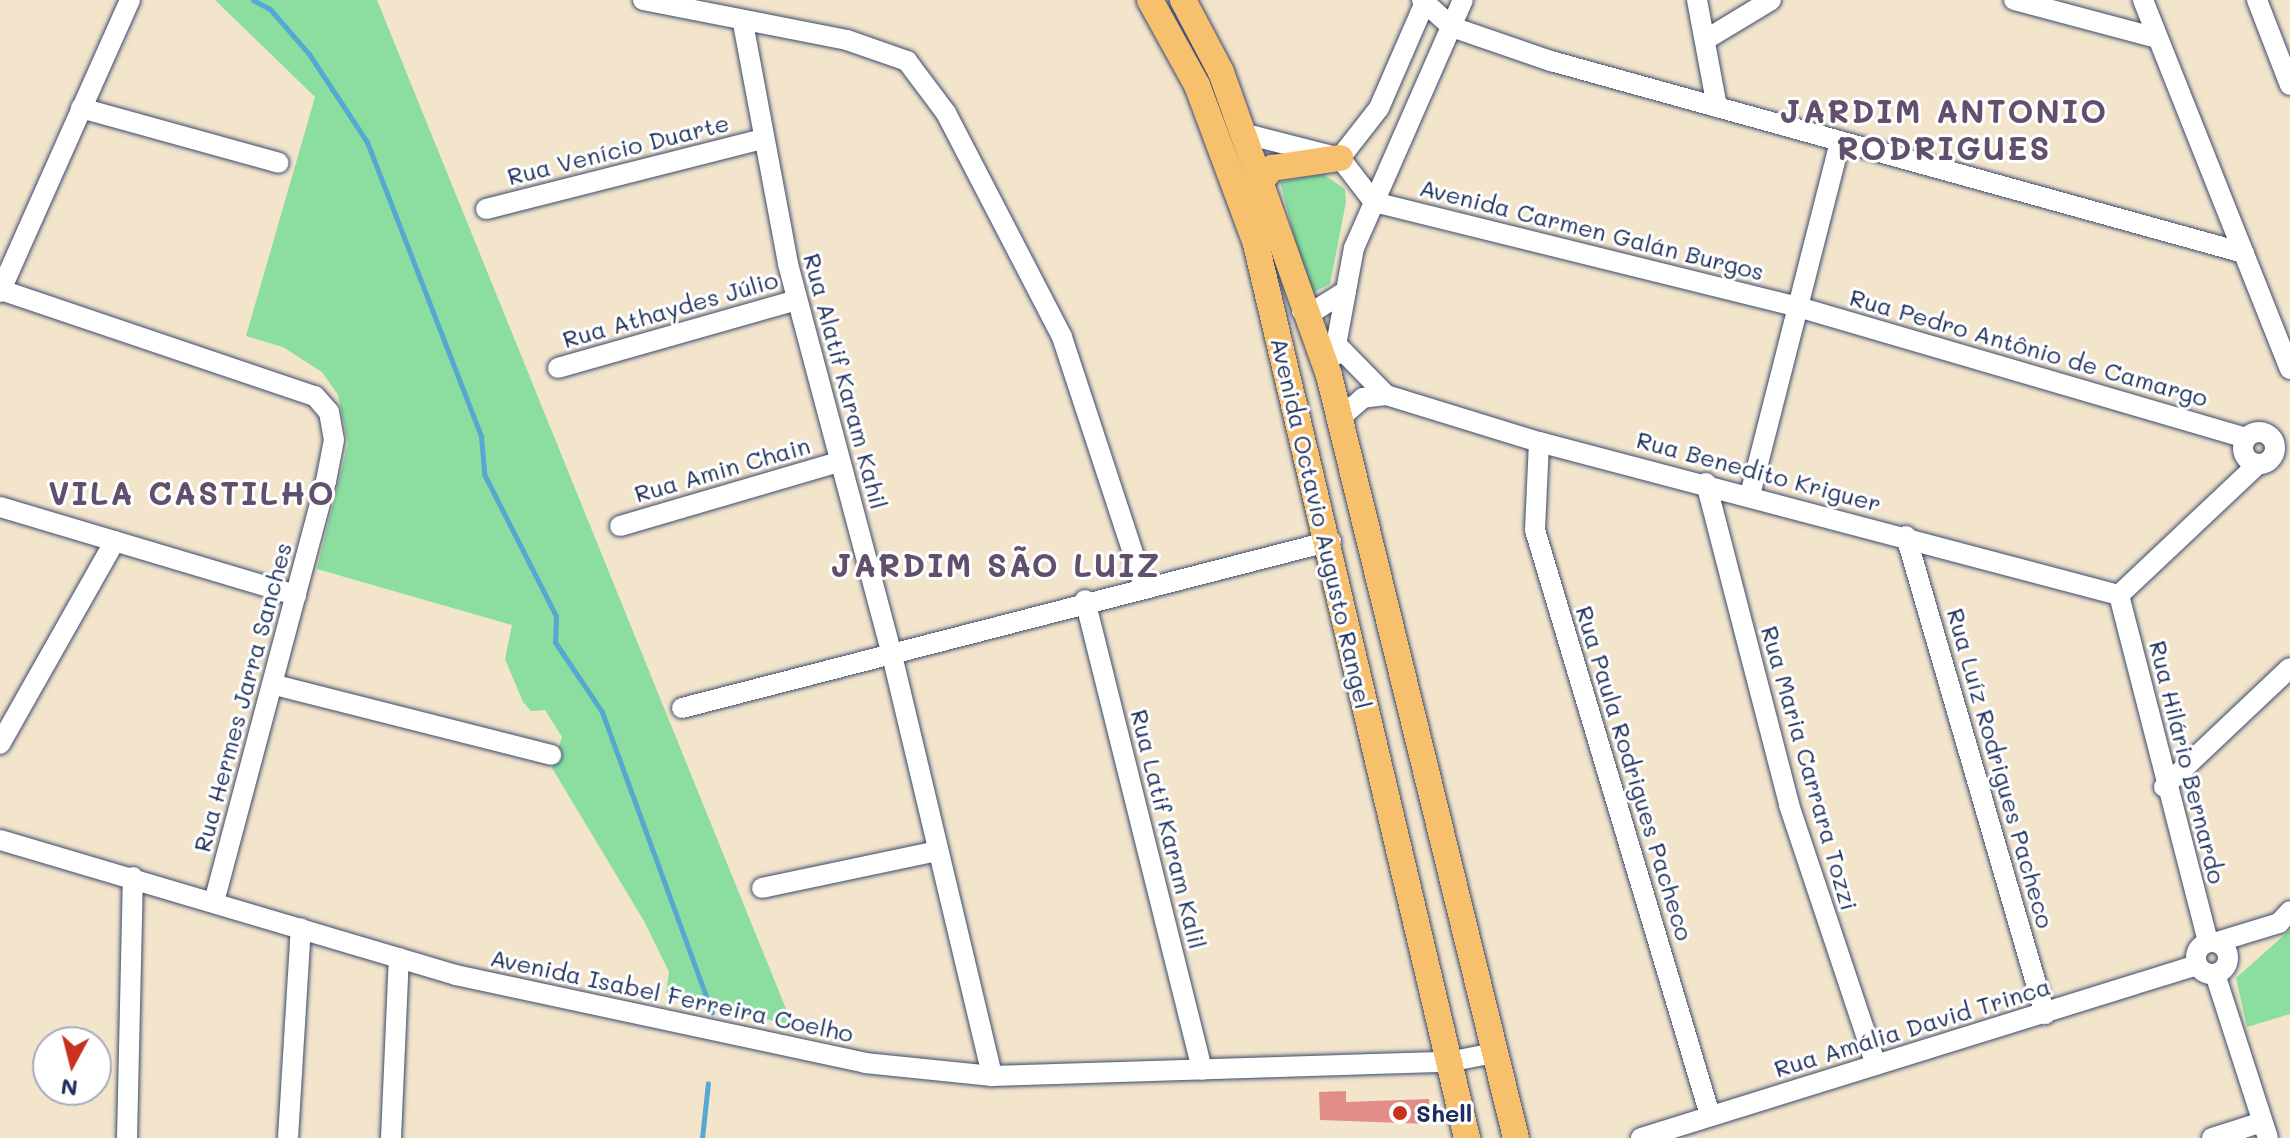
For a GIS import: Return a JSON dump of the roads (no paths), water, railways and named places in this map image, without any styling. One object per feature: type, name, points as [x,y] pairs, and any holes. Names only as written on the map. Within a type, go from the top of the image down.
[{"type":"main road","name":"Avenida Octavio Augusto Rangel","points":[[1150,0],[1197,85],[1256,244],[1331,541],[1467,1138]]},
{"type":"main road","name":"Avenida Octavio Augusto Rangel","points":[[1183,0],[1242,133],[1302,311],[1329,375],[1516,1138]]},
{"type":"main road","points":[[1302,311],[1281,295],[1256,244],[1250,192],[1257,177],[1282,165],[1340,158]]},
{"type":"street","points":[[0,291],[130,0]]},
{"type":"street","points":[[643,0],[894,52],[946,113],[1062,337],[1144,587]]},
{"type":"street","points":[[1329,375],[1346,291],[1374,202],[1463,0]]},
{"type":"street","points":[[1697,0],[1717,107]]},
{"type":"street","points":[[1705,40],[1771,0]]},
{"type":"street","points":[[2014,0],[2157,38]]},
{"type":"street","points":[[2143,0],[2290,369]]},
{"type":"street","points":[[2257,0],[2290,85]]},
{"type":"street","points":[[1340,158],[1379,108],[1425,1],[1452,27],[1840,143],[2244,253]]},
{"type":"street","name":"Rua Alatif Karam Kahil","points":[[743,23],[762,139],[797,300],[891,651],[992,1076]]},
{"type":"street","points":[[81,108],[279,163]]},
{"type":"street","points":[[1242,133],[1340,158],[1374,202]]},
{"type":"street","name":"Rua Venício Duarte","points":[[486,209],[762,139]]},
{"type":"street","points":[[1750,495],[1840,143]]},
{"type":"street","name":"Avenida Carmen Galán Burgos","points":[[1374,202],[1798,307]]},
{"type":"street","name":"Rua Hermes Jarra Sanches","points":[[0,291],[315,396],[329,412],[334,440],[275,685],[214,901]]},
{"type":"street","points":[[1302,311],[1346,291]]},
{"type":"street","name":"Rua Athaydes Júlio","points":[[558,368],[797,300]]},
{"type":"street","name":"Rua Pedro Antônio de Camargo","points":[[1798,307],[2246,438],[2261,431],[2283,447]]},
{"type":"street","name":"Rua Benedito Kriguer","points":[[1337,345],[1386,395],[1539,442],[1706,483],[2119,595]]},
{"type":"street","points":[[1339,419],[1363,398],[1386,395]]},
{"type":"street","points":[[2246,438],[2245,457],[2258,464]]},
{"type":"street","name":"Rua Paula Rodrigues Pacheco","points":[[1539,442],[1535,530],[1710,1115]]},
{"type":"street","points":[[2119,595],[2258,464],[2273,457],[2283,447]]},
{"type":"street","name":"Rua Amin Chain","points":[[620,526],[839,462]]},
{"type":"street","name":"Rua Maria Carrara Tozzi","points":[[1706,483],[1789,805],[1876,1065]]},
{"type":"street","points":[[0,507],[296,595]]},
{"type":"street","name":"Rua Luíz Rodrigues Pacheco","points":[[1906,536],[2045,1014]]},
{"type":"street","points":[[0,744],[115,541]]},
{"type":"street","points":[[682,708],[1085,600],[1331,541]]},
{"type":"street","name":"Rua Hilário Bernardo","points":[[2119,595],[2164,787],[2213,942],[2229,959],[2206,969]]},
{"type":"street","name":"Rua Latif Karam Kalil","points":[[1085,600],[1202,1070]]},
{"type":"street","points":[[2164,787],[2290,668]]},
{"type":"street","points":[[275,685],[551,755]]},
{"type":"street","name":"Avenida Isabel Ferreira Coelho","points":[[0,840],[399,958],[741,1042],[992,1076],[1448,1062],[1494,1053]]},
{"type":"street","points":[[762,888],[937,851]]},
{"type":"street","points":[[127,1138],[133,877]]},
{"type":"street","points":[[2212,1138],[2265,1130],[2198,949],[2279,923],[2290,911]]},
{"type":"street","points":[[288,1138],[301,928]]},
{"type":"street","points":[[391,1138],[399,958]]},
{"type":"street","name":"Rua Amália David Trinca","points":[[1641,1138],[2045,1014],[2206,969]]},
{"type":"waterway","points":[[253,0],[270,9],[309,54],[367,142],[481,436],[484,474],[556,616],[555,642],[602,712],[712,1012]]},
{"type":"waterway","points":[[702,1138],[708,1083]]},
{"type":"place","name":"Shell","points":[[1400,1113]]},
{"type":"district","name":"JARDIM ANTONIO RODRIGUES","points":[[1944,130]]},
{"type":"district","name":"VILA CASTILHO","points":[[192,492]]},
{"type":"district","name":"JARDIM SÃO LUIZ","points":[[996,564]]}]
